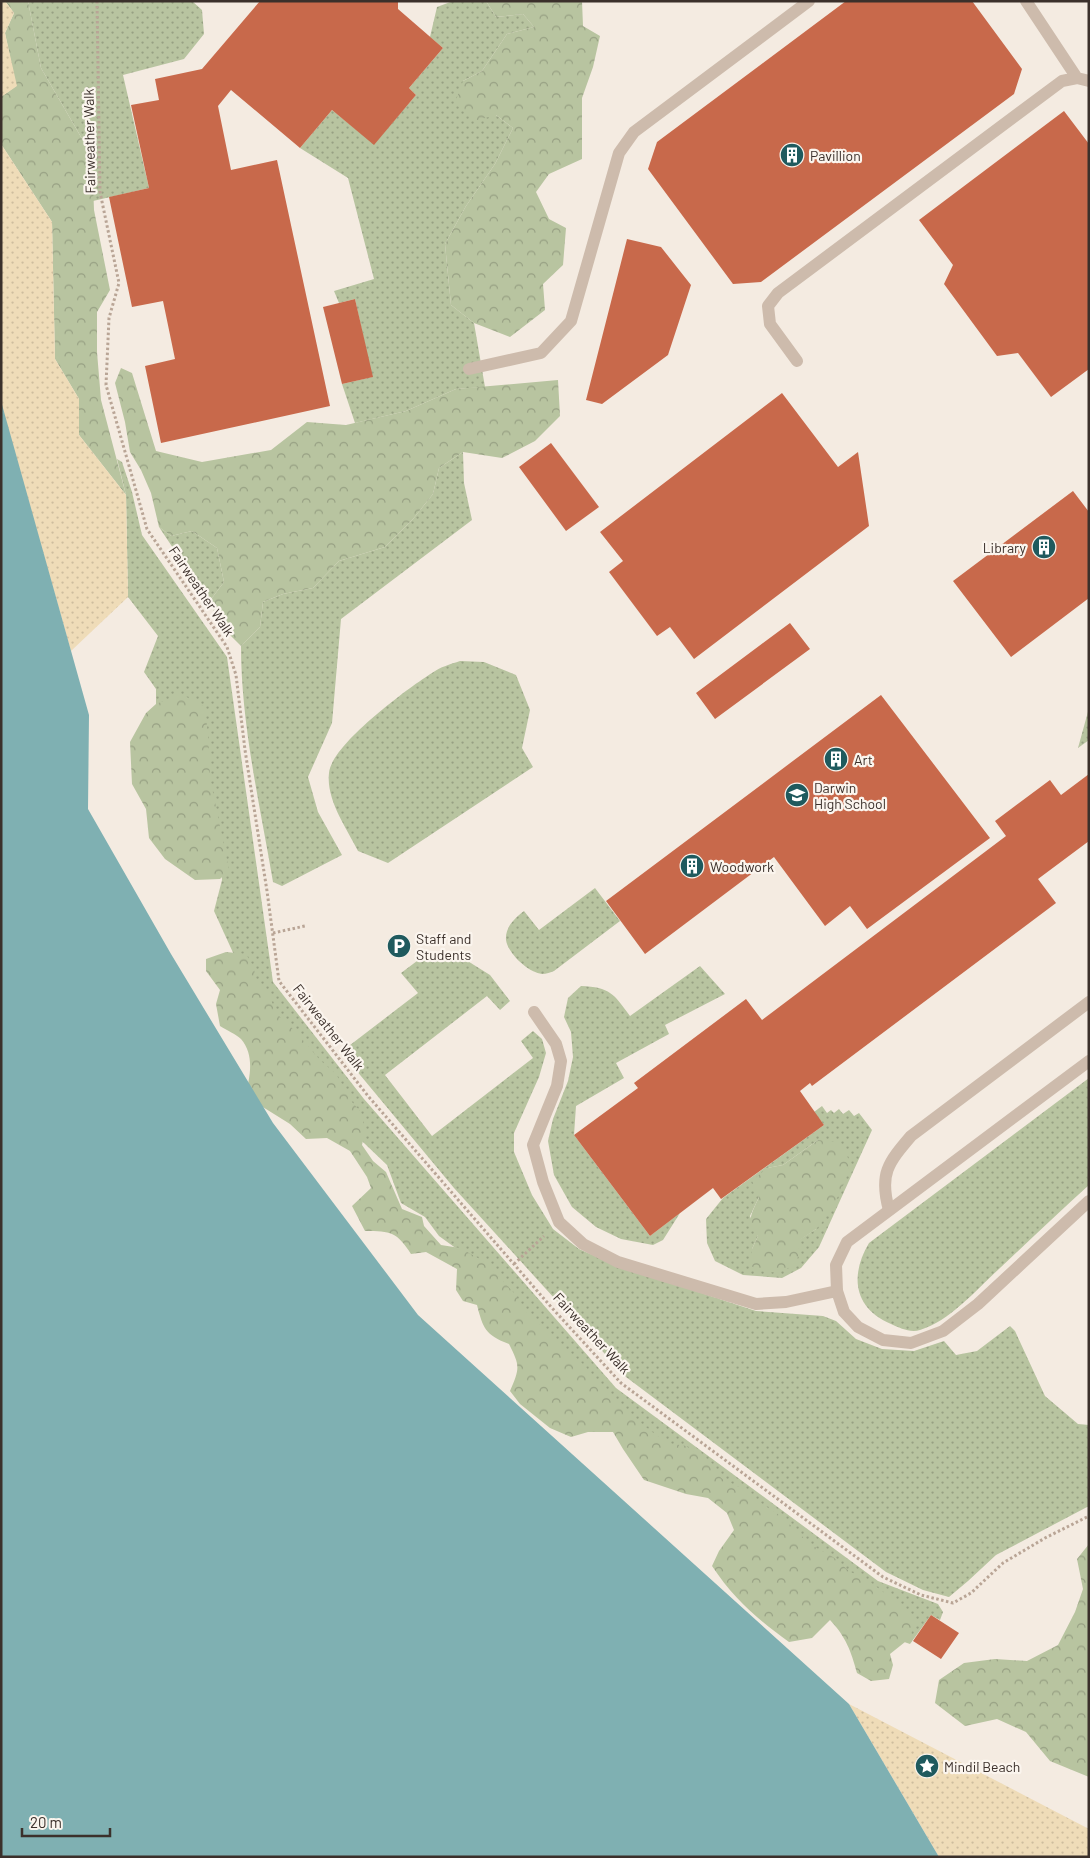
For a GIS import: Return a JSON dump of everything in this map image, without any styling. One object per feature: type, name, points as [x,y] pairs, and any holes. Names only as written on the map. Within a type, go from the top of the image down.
[{"type":"street","points":[[469,369],[542,353],[571,322],[619,153],[634,132],[810,1]]},
{"type":"street","points":[[1026,1],[1083,80]]},
{"type":"street","points":[[797,361],[770,324],[768,306],[778,293],[1062,82],[1083,80]]},
{"type":"street","points":[[889,1210],[884,1192],[885,1177],[890,1164],[911,1136],[1089,1002]]},
{"type":"street","points":[[534,1012],[556,1044],[561,1061],[557,1086],[534,1145],[543,1182],[559,1222],[583,1244],[618,1262],[756,1304],[786,1302],[837,1291]]},
{"type":"street","points":[[1089,1061],[847,1242],[836,1265],[837,1291],[844,1312],[858,1327],[883,1340],[911,1343],[943,1331],[978,1304],[1089,1201]]},
{"type":"path","name":"Fairweather Walk","points":[[97,1],[100,192],[119,283],[109,318],[106,385],[147,529],[227,647],[236,675],[245,750],[279,980],[368,1096],[514,1264],[621,1383],[883,1578],[920,1595],[953,1603],[971,1593],[1003,1563],[1045,1538],[1089,1516]]},
{"type":"path","points":[[273,933],[305,926]]},
{"type":"path","points":[[514,1264],[559,1222]]},
{"type":"green space","points":[[5,1],[28,1],[41,68],[92,156],[94,210],[110,290],[97,312],[97,352],[101,400],[126,495],[79,435],[79,399],[55,359],[52,222],[1,144],[1,97],[16,86],[5,33],[14,13]]},
{"type":"green space","points":[[28,1],[192,1],[202,10],[204,34],[184,59],[123,75],[149,188],[93,201],[92,156],[41,68]]},
{"type":"green space","points":[[453,1],[486,1],[496,17],[523,14],[534,27],[507,34],[482,71],[463,81],[496,115],[513,128],[495,164],[466,206],[445,244],[451,305],[474,323],[485,387],[456,389],[406,411],[355,423],[342,384],[372,377],[355,299],[339,303],[334,291],[374,279],[348,178],[300,148],[332,110],[374,144],[416,95],[409,88],[443,48],[430,37],[437,7]]},
{"type":"green space","points":[[486,1],[582,1],[583,26],[600,36],[593,67],[582,98],[582,159],[549,174],[536,192],[549,219],[566,228],[563,265],[543,284],[545,310],[510,337],[474,323],[451,305],[445,244],[466,206],[495,164],[513,128],[496,115],[474,121],[455,103],[463,81],[482,71],[507,34],[534,27],[523,14],[496,17]]},
{"type":"green space","points":[[121,368],[132,373],[156,451],[202,462],[271,450],[307,422],[346,425],[406,411],[456,389],[558,380],[560,416],[535,441],[502,458],[463,452],[439,468],[433,494],[413,519],[385,547],[339,561],[313,588],[283,594],[263,602],[260,627],[241,646],[223,628],[209,602],[224,582],[217,548],[192,531],[171,536],[159,527],[151,493],[141,470],[130,452],[115,383]]},
{"type":"green space","points":[[463,452],[464,483],[472,520],[341,619],[332,723],[308,777],[318,812],[342,855],[282,886],[273,882],[257,794],[244,705],[241,646],[260,627],[263,602],[283,594],[313,588],[339,561],[385,547],[413,519],[433,494],[439,468]]},
{"type":"green space","points":[[117,459],[122,462],[132,492],[142,535],[227,657],[273,982],[364,1099],[616,1388],[878,1581],[938,1604],[943,1612],[940,1620],[931,1615],[910,1644],[881,1634],[726,1502],[671,1469],[468,1257],[439,1236],[425,1217],[401,1203],[387,1165],[342,1122],[235,957],[214,911],[222,880],[218,832],[203,743],[156,704],[156,689],[144,672],[158,636],[128,597],[126,495]]},
{"type":"green space","points":[[159,527],[171,536],[192,531],[217,548],[224,582],[209,602]]},
{"type":"green space","points":[[460,661],[484,662],[516,675],[530,710],[522,748],[533,767],[388,863],[358,851],[338,813],[331,793],[329,773],[333,761],[356,733],[389,704],[435,671]]},
{"type":"green space","points":[[181,694],[205,707],[210,778],[229,870],[220,879],[195,880],[165,859],[149,838],[146,809],[132,784],[130,742],[146,713],[156,704]]},
{"type":"green space","points":[[1089,708],[1089,740],[1078,748]]},
{"type":"green space","points":[[595,888],[620,921],[554,971],[544,974],[537,973],[515,957],[508,945],[506,935],[511,923],[524,911],[539,930]]},
{"type":"green space","points":[[226,952],[246,954],[254,968],[256,982],[269,995],[277,1014],[295,1031],[320,1060],[336,1074],[352,1102],[361,1112],[365,1131],[362,1145],[373,1161],[386,1172],[402,1209],[422,1217],[424,1226],[441,1245],[460,1248],[485,1262],[515,1294],[527,1313],[585,1366],[602,1387],[643,1425],[667,1443],[686,1446],[714,1465],[721,1478],[743,1489],[782,1517],[811,1545],[833,1557],[849,1571],[870,1582],[894,1600],[915,1620],[910,1638],[890,1654],[893,1665],[889,1679],[871,1681],[857,1673],[847,1645],[840,1632],[830,1620],[812,1638],[789,1642],[747,1608],[729,1589],[712,1566],[719,1551],[734,1530],[727,1513],[708,1498],[686,1494],[644,1480],[613,1432],[588,1432],[571,1437],[550,1428],[520,1404],[510,1391],[517,1372],[517,1362],[513,1351],[509,1344],[501,1341],[486,1330],[477,1305],[463,1301],[456,1290],[457,1269],[426,1252],[411,1254],[402,1241],[392,1234],[365,1231],[352,1206],[371,1188],[367,1177],[350,1151],[327,1138],[306,1139],[290,1124],[245,1096],[250,1074],[248,1052],[241,1039],[220,1026],[216,1004],[220,990],[206,971],[206,959]]},
{"type":"green space","points":[[441,954],[466,960],[490,975],[510,1001],[500,1010],[487,996],[385,1075],[432,1136],[533,1058],[521,1041],[533,1031],[542,1039],[546,1053],[539,1077],[514,1133],[514,1152],[532,1195],[553,1229],[579,1249],[613,1264],[756,1311],[823,1316],[836,1321],[856,1339],[882,1349],[914,1351],[944,1341],[956,1355],[977,1351],[1010,1326],[1015,1331],[1045,1396],[1078,1424],[1089,1425],[1089,1506],[996,1555],[949,1597],[923,1590],[886,1572],[626,1377],[454,1188],[341,1052],[418,993],[401,973],[417,961]]},
{"type":"green space","points":[[700,966],[725,994],[665,1025],[669,1034],[616,1063],[624,1078],[576,1106],[574,1135],[650,1236],[680,1213],[663,1240],[653,1245],[621,1239],[596,1227],[572,1207],[554,1175],[548,1141],[553,1119],[568,1081],[573,1057],[571,1032],[564,1017],[568,998],[581,986],[599,988],[615,997],[630,1016]]},
{"type":"green space","points":[[1089,1078],[1089,1185],[963,1304],[931,1326],[916,1331],[905,1330],[878,1317],[869,1309],[862,1300],[858,1278],[859,1267],[869,1243]]},
{"type":"green space","points":[[822,1106],[827,1113],[831,1110],[834,1113],[839,1109],[843,1114],[849,1110],[854,1116],[859,1113],[872,1130],[819,1247],[801,1268],[782,1278],[743,1275],[715,1261],[707,1243],[706,1219],[723,1198],[824,1125],[814,1112]],"holes":[[[818,1140],[816,1229],[799,1240],[752,1249],[758,1236],[750,1216],[759,1197],[767,1168],[783,1165]]]},
{"type":"green space","points":[[818,1140],[837,1142],[849,1161],[847,1177],[838,1197],[821,1224],[800,1240],[797,1263],[785,1270],[773,1272],[755,1269],[750,1265],[752,1249],[758,1236],[752,1226],[751,1217],[759,1197],[752,1181],[767,1168],[783,1165]]},
{"type":"green space","points":[[1089,1544],[1089,1777],[1050,1761],[1026,1732],[997,1719],[965,1726],[935,1703],[939,1680],[964,1663],[995,1659],[1027,1661],[1058,1645],[1075,1612],[1083,1589],[1077,1559]]},
{"type":"sand","points":[[1,1],[5,1],[14,13],[5,33],[17,86],[1,97]]},
{"type":"sand","points":[[1,144],[52,222],[55,359],[79,399],[79,435],[126,495],[128,597],[71,651],[1,405]]},
{"type":"sand","name":"Mindil Beach","points":[[849,1704],[1089,1829],[1089,1857],[939,1857]]},
{"type":"water","points":[[1,401],[89,715],[88,809],[171,954],[273,1123],[418,1315],[849,1704],[939,1857],[1,1857]]},
{"type":"building","points":[[260,1],[398,1],[398,9],[443,48],[409,88],[416,95],[374,145],[332,110],[300,148],[231,90],[218,106],[231,170],[277,160],[330,406],[161,443],[145,366],[175,359],[163,301],[132,307],[109,197],[149,188],[131,105],[159,100],[155,79],[202,69]]},
{"type":"building","name":"Pavillion","points":[[846,1],[972,1],[1022,69],[1014,94],[761,282],[733,284],[648,169],[657,142]]},
{"type":"building","points":[[1064,111],[1089,144],[1089,369],[1051,397],[1018,353],[997,356],[944,284],[953,265],[919,220]]},
{"type":"building","points":[[627,239],[661,247],[691,285],[668,355],[602,404],[586,400]]},
{"type":"building","points":[[355,299],[373,377],[342,384],[323,307]]},
{"type":"building","points":[[782,393],[838,467],[858,452],[869,526],[694,659],[670,627],[657,636],[609,572],[623,561],[600,532]]},
{"type":"building","points":[[551,443],[599,507],[566,531],[519,467]]},
{"type":"building","name":"Library","points":[[1073,491],[1089,512],[1089,598],[1011,657],[953,581]]},
{"type":"building","points":[[790,623],[810,649],[715,719],[696,693]]},
{"type":"building","points":[[881,695],[990,838],[867,929],[850,906],[825,926],[774,857],[645,954],[606,901]]},
{"type":"building","points":[[1089,774],[1089,841],[1038,879],[1056,903],[812,1086],[810,1083],[800,1091],[824,1125],[721,1199],[713,1188],[650,1236],[574,1135],[638,1088],[634,1083],[746,999],[762,1020],[1006,836],[995,821],[1050,780],[1061,795]]},
{"type":"building","points":[[931,1615],[959,1633],[941,1659],[913,1641]]},
{"type":"place","name":"Pavillion","points":[[792,155]]},
{"type":"place","name":"Library","points":[[1044,547]]},
{"type":"place","name":"Art","points":[[836,759]]},
{"type":"place","name":"Darwin High School","points":[[797,795]]},
{"type":"place","name":"Woodwork","points":[[692,866]]},
{"type":"place","name":"Staff and Students","points":[[399,946]]},
{"type":"place","name":"Mindil Beach","points":[[927,1766]]}]
